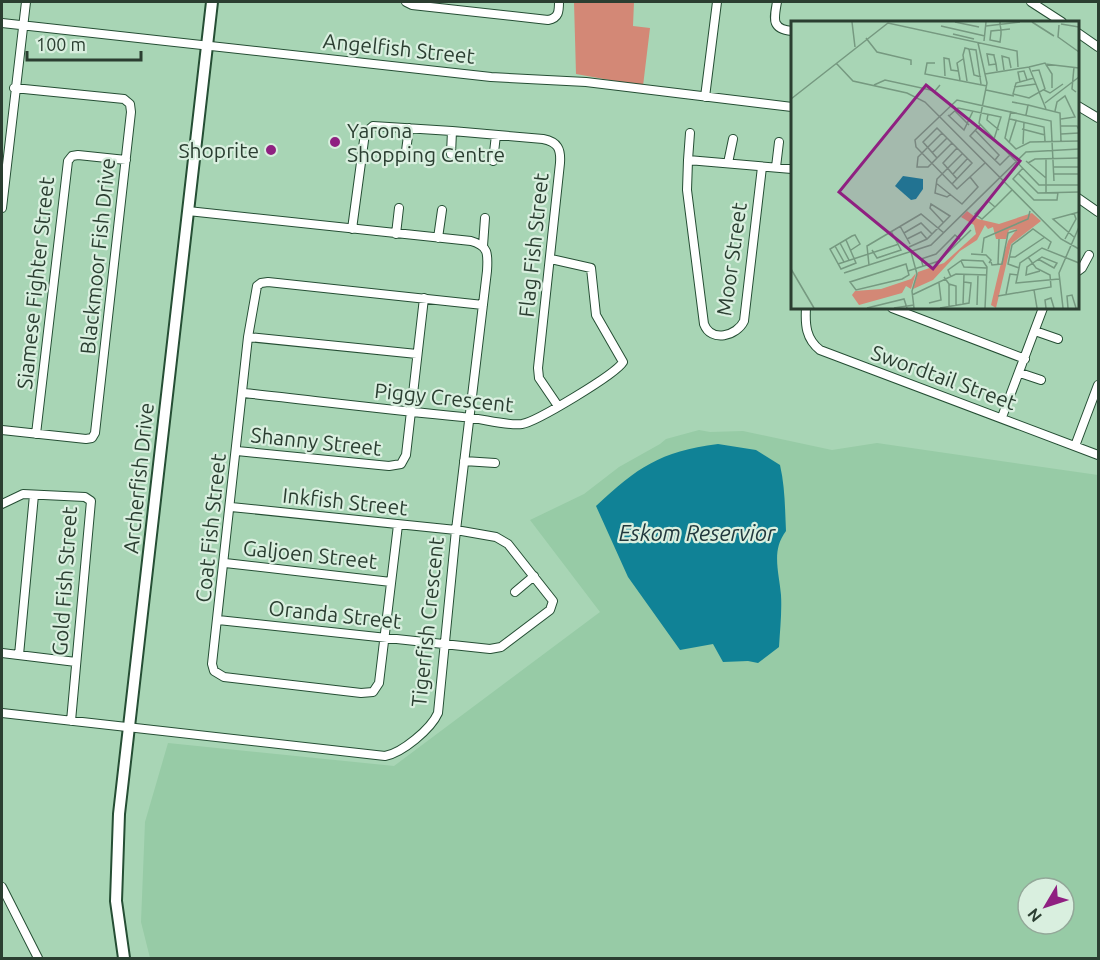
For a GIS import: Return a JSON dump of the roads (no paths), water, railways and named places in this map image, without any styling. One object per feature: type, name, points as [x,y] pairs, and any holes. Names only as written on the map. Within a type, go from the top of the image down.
[{"type":"street","points":[[2,208],[14,88],[26,2]]},
{"type":"street","name":"Archerfish Drive","points":[[124,958],[117,916],[115,882],[119,814],[212,2]]},
{"type":"street","points":[[406,2],[548,20],[558,14],[559,2]]},
{"type":"street","points":[[705,97],[717,2]]},
{"type":"street","points":[[777,2],[774,18],[776,24],[782,29],[791,31]]},
{"type":"street","points":[[1031,2],[1060,21]]},
{"type":"street","name":"Angelfish Street","points":[[2,22],[491,77],[586,82],[791,107]]},
{"type":"street","points":[[1079,34],[1098,48]]},
{"type":"street","name":"Blackmoor Fish Drive","points":[[2,430],[86,439],[92,438],[95,433],[132,112],[128,101],[14,88]]},
{"type":"street","points":[[1079,107],[1098,118]]},
{"type":"street","name":"Flag Fish Street","points":[[352,229],[365,133],[373,126],[452,130],[547,140],[559,148],[560,162],[551,259],[538,368],[540,378],[558,406]]},
{"type":"street","points":[[406,151],[409,128]]},
{"type":"street","points":[[451,154],[452,130]]},
{"type":"street","name":"Moor Street","points":[[690,133],[687,190],[704,324],[709,333],[718,336],[737,330],[744,321],[762,167]]},
{"type":"street","points":[[493,161],[496,135]]},
{"type":"street","points":[[728,163],[733,139]]},
{"type":"street","points":[[776,167],[779,142]]},
{"type":"street","name":"Siamese Fighter Street","points":[[36,434],[68,161],[72,156],[78,154],[126,160]]},
{"type":"street","points":[[688,160],[791,169]]},
{"type":"street","points":[[1079,199],[1098,212]]},
{"type":"street","points":[[396,234],[399,208]]},
{"type":"street","points":[[438,238],[442,210]]},
{"type":"street","points":[[188,211],[471,241],[483,246]]},
{"type":"street","name":"Tigerfish Crescent","points":[[2,713],[377,755],[390,755],[425,730],[436,717],[445,644],[456,530],[488,262],[487,252],[483,246],[485,218]]},
{"type":"street","points":[[1079,270],[1089,255]]},
{"type":"street","name":"Piggy Crescent","points":[[244,393],[521,424],[558,406],[623,362],[596,315],[591,268],[551,259]]},
{"type":"street","name":"Coat Fish Street","points":[[398,525],[378,686],[370,693],[218,675],[212,666],[255,289],[261,283],[483,305]]},
{"type":"street","name":"Shanny Street","points":[[237,451],[397,466],[406,455],[424,298]]},
{"type":"street","name":"Swordtail Street","points":[[806,309],[807,334],[820,350],[1098,455]]},
{"type":"street","points":[[895,309],[1025,359]]},
{"type":"street","points":[[1002,417],[1043,309]]},
{"type":"street","points":[[1035,331],[1058,339]]},
{"type":"street","points":[[248,337],[417,354]]},
{"type":"street","points":[[1020,373],[1041,380]]},
{"type":"street","points":[[1075,446],[1098,385]]},
{"type":"street","points":[[464,461],[495,464]]},
{"type":"street","name":"Gold Fish Street","points":[[2,504],[21,495],[85,497],[89,498],[91,503],[71,721]]},
{"type":"street","points":[[19,655],[34,495]]},
{"type":"street","name":"Inkfish Street","points":[[231,507],[456,530]]},
{"type":"street","name":"Oranda Street","points":[[218,620],[497,648],[550,610],[553,602],[534,576],[502,540],[456,530]]},
{"type":"street","name":"Galjoen Street","points":[[225,563],[391,582]]},
{"type":"street","points":[[515,592],[534,576]]},
{"type":"street","points":[[2,653],[76,663]]},
{"type":"street","points":[[2,887],[38,958]]},
{"type":"water","name":"Eskom Reservior","points":[[718,444],[756,450],[780,465],[782,473],[786,531],[777,554],[781,595],[779,647],[758,663],[723,662],[713,644],[680,650],[628,577],[596,506],[624,481],[651,463],[680,452]]},
{"type":"place","name":"Yarona Shopping Centre","points":[[335,142]]},
{"type":"place","name":"Shoprite","points":[[271,150]]}]
